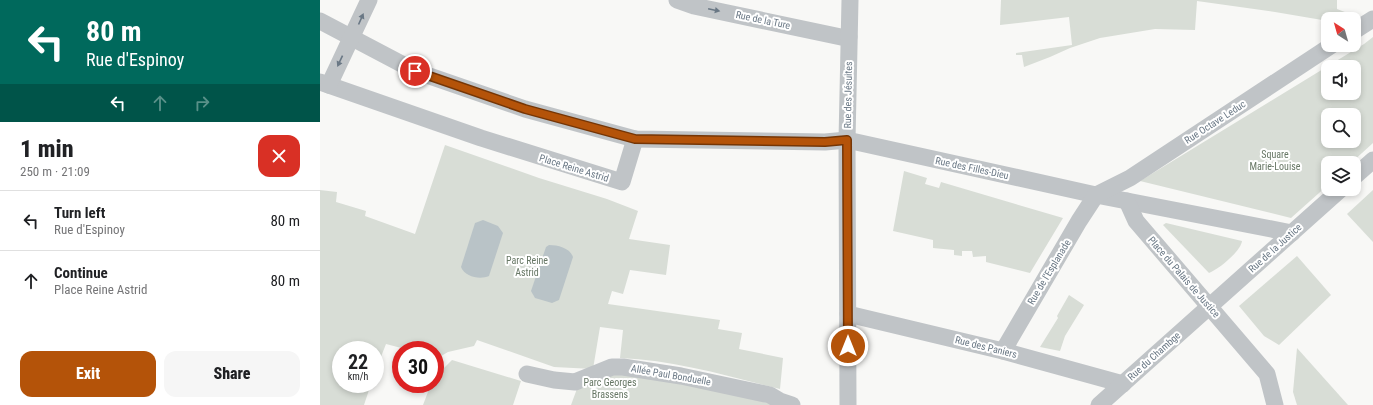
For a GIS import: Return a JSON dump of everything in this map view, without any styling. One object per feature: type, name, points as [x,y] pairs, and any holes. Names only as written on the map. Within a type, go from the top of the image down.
[{"type":"street","name":"Place Reine Astrid","points":[[369,0],[352,37],[325,83],[481,138],[622,182],[635,139]]},
{"type":"street","name":"Rue de la Ture","points":[[676,0],[702,8],[842,37],[849,37]]},
{"type":"street","name":"Rue des Jésuites","points":[[848,405],[847,140],[850,0]]},
{"type":"street","points":[[1361,26],[1373,18]]},
{"type":"street","points":[[320,21],[415,71],[525,109],[635,139]]},
{"type":"street","name":"Rue Octave Leduc","points":[[1096,195],[1130,178],[1321,52]]},
{"type":"street","name":"Rue des Filles-Dieu","points":[[635,139],[825,142],[847,140],[1096,195]]},
{"type":"street","points":[[1361,171],[1373,160]]},
{"type":"street","points":[[1096,195],[1292,233]]},
{"type":"street","name":"Rue de l'Esplanade","points":[[1003,351],[1079,221],[1096,195]]},
{"type":"street","name":"Rue de la Justice","points":[[1210,307],[1333,196]]},
{"type":"street","name":"Place du Palais de Justice","points":[[1127,201],[1136,221],[1267,374],[1275,405]]},
{"type":"street","name":"Rue du Chambge","points":[[1099,405],[1210,307]]},
{"type":"street","name":"Rue des Paniers","points":[[848,314],[1003,351],[1123,384]]},
{"type":"street","name":"Allée Paul Bonduelle","points":[[527,374],[554,380],[576,382],[612,367],[623,367],[681,376],[770,395],[780,401],[792,405]]},
{"type":"green space","points":[[1001,0],[1337,0],[1337,9],[1345,12],[1321,12],[1321,20],[1197,1],[1195,30],[1155,29],[1100,38],[1070,48],[1024,67],[1022,55],[1016,55],[1016,53],[1072,45],[1069,17],[1000,25]]},
{"type":"green space","name":"Square Marie-Louise","points":[[1373,37],[1373,143],[1359,156],[1321,156],[1321,191],[1291,218],[1140,181],[1321,70],[1321,100],[1361,100],[1361,60],[1338,60],[1351,52],[1361,52],[1361,46]]},
{"type":"green space","name":"Parc Reine Astrid","points":[[445,145],[539,178],[607,199],[638,211],[629,239],[670,245],[666,275],[630,270],[623,294],[612,291],[608,304],[720,320],[718,329],[742,333],[739,349],[783,358],[780,389],[681,365],[640,359],[620,358],[623,330],[600,327],[593,369],[554,367],[477,340],[474,346],[444,354],[444,341],[392,341],[392,346],[386,344],[384,349],[384,341],[332,341],[332,393],[368,393],[364,405],[320,405],[320,190],[337,192],[336,202],[366,211],[365,216],[415,234]]},
{"type":"green space","points":[[904,171],[927,178],[925,184],[939,188],[941,182],[1063,218],[1030,273],[986,262],[986,256],[973,257],[972,251],[962,251],[962,256],[954,255],[954,250],[933,248],[933,240],[893,231]]},
{"type":"green space","points":[[1373,190],[1373,242],[1347,214]]},
{"type":"green space","points":[[1166,223],[1242,241],[1241,245],[1229,259],[1209,273],[1163,225]]},
{"type":"green space","points":[[1297,256],[1331,295],[1279,345],[1264,336],[1239,306]]},
{"type":"green space","points":[[1069,295],[1084,305],[1065,336],[1060,351],[1040,347],[1058,318],[1057,316]]},
{"type":"green space","points":[[1297,348],[1348,405],[1297,405],[1293,392]]},
{"type":"green space","points":[[452,360],[521,381],[513,405],[423,405],[428,393],[444,393],[444,368]]},
{"type":"green space","name":"Parc Georges Brassens","points":[[607,370],[683,380],[775,405],[571,405],[578,386]]},
{"type":"shaded area","points":[[483,220],[498,226],[503,233],[489,276],[477,278],[466,273],[461,267],[475,223]]},
{"type":"shaded area","points":[[549,245],[566,249],[573,257],[559,300],[552,303],[535,298],[531,291],[546,247]]},
{"type":"route","points":[[415,71],[525,109],[635,139],[825,142],[847,140],[848,346]]}]
